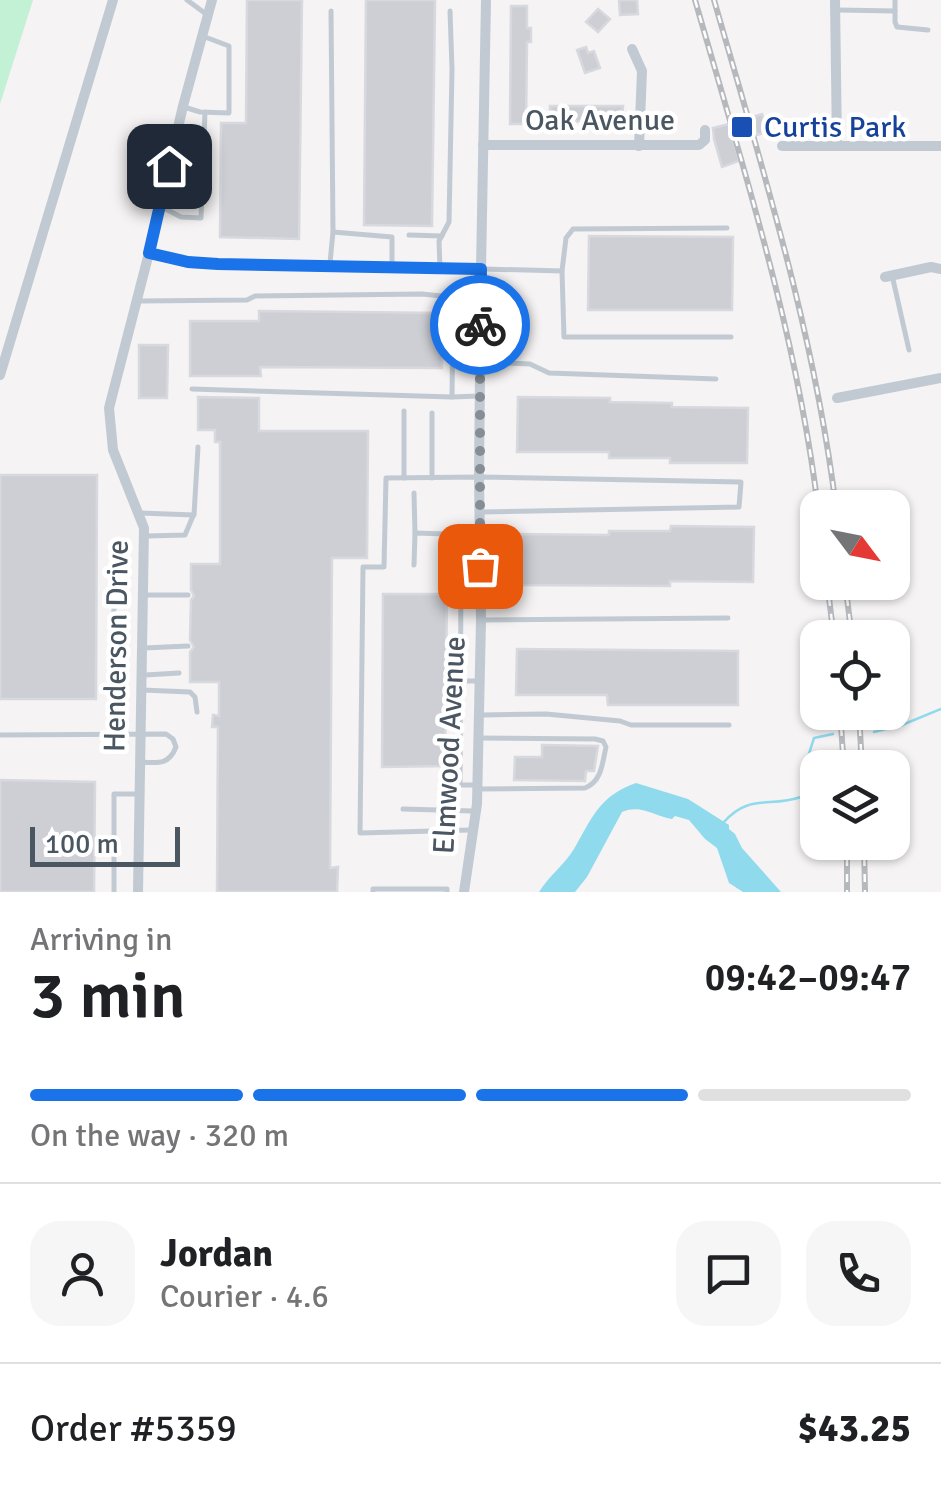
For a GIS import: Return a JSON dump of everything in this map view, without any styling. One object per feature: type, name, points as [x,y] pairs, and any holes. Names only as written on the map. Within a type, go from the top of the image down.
[{"type":"street","points":[[0,376],[114,0]]},
{"type":"street","name":"Henderson Drive","points":[[138,892],[144,528],[112,450],[108,408],[212,0]]},
{"type":"street","name":"Elmwood Avenue","points":[[464,892],[478,787],[486,0]]},
{"type":"street","points":[[835,5],[837,145]]},
{"type":"street","points":[[632,50],[642,71],[638,146]]},
{"type":"street","name":"Oak Avenue","points":[[483,145],[699,145],[705,140],[705,130]]},
{"type":"street","points":[[782,146],[941,146]]},
{"type":"street","points":[[149,253],[188,262],[481,269]]},
{"type":"street","points":[[888,276],[930,267],[941,269]]},
{"type":"street","points":[[837,398],[941,378]]},
{"type":"lane","points":[[188,0],[208,16]]},
{"type":"lane","points":[[895,0],[897,27],[928,30]]},
{"type":"lane","points":[[835,5],[895,11]]},
{"type":"lane","points":[[330,11],[330,266]]},
{"type":"lane","points":[[440,268],[439,241],[448,222],[450,11]]},
{"type":"lane","points":[[183,106],[228,113],[230,46],[202,36]]},
{"type":"lane","points":[[160,206],[182,217],[202,218],[205,112]]},
{"type":"lane","points":[[727,228],[573,229],[566,238],[562,271],[564,337],[731,337]]},
{"type":"lane","points":[[332,232],[392,237],[392,267]]},
{"type":"lane","points":[[409,235],[442,236]]},
{"type":"lane","points":[[481,269],[562,271]]},
{"type":"lane","points":[[888,276],[909,350]]},
{"type":"lane","points":[[136,300],[441,296],[451,302],[453,314],[452,397]]},
{"type":"lane","points":[[480,362],[530,364],[549,373],[716,379]]},
{"type":"lane","points":[[192,389],[480,396]]},
{"type":"lane","points":[[404,412],[404,478]]},
{"type":"lane","points":[[432,413],[432,478]]},
{"type":"lane","points":[[144,536],[185,535],[194,515],[198,447]]},
{"type":"lane","points":[[474,830],[360,833],[363,567],[384,567],[386,478],[741,482],[740,508],[479,512]]},
{"type":"lane","points":[[414,493],[414,565]]},
{"type":"lane","points":[[137,513],[194,515]]},
{"type":"lane","points":[[415,533],[480,535]]},
{"type":"lane","points":[[112,733],[115,544]]},
{"type":"lane","points":[[478,738],[595,739],[606,748],[600,777],[585,788],[460,785],[462,566],[480,566]]},
{"type":"lane","points":[[142,595],[188,595]]},
{"type":"lane","points":[[481,620],[728,618]]},
{"type":"lane","points":[[142,648],[188,646]]},
{"type":"lane","points":[[142,676],[179,673]]},
{"type":"lane","points":[[460,681],[480,681]]},
{"type":"lane","points":[[142,690],[190,692],[195,697],[197,712]]},
{"type":"lane","points":[[478,715],[546,714],[620,721],[631,726],[729,725]]},
{"type":"lane","points":[[0,735],[141,733],[166,734],[173,739],[176,748],[172,758],[164,763],[140,762]]},
{"type":"lane","points":[[114,892],[114,794],[139,794]]},
{"type":"lane","points":[[402,809],[476,810]]},
{"type":"lane","points":[[373,892],[373,888],[447,892]]},
{"type":"green space","points":[[0,0],[33,0],[0,104]]},
{"type":"water","points":[[636,783],[688,799],[729,825],[742,848],[781,892],[743,892],[729,883],[717,848],[689,820],[635,809],[622,812],[575,892],[539,892],[570,855],[605,801]]},
{"type":"building","points":[[247,0],[302,0],[299,239],[220,237],[221,123],[246,123]]},
{"type":"building","points":[[366,0],[435,0],[432,226],[364,225]]},
{"type":"building","points":[[619,0],[637,0],[638,14],[620,15]]},
{"type":"building","points":[[511,6],[527,6],[527,28],[531,28],[531,42],[527,42],[526,124],[510,124]]},
{"type":"building","points":[[598,9],[610,19],[598,32],[586,22]]},
{"type":"building","points":[[586,47],[588,53],[594,51],[600,68],[585,73],[577,50]]},
{"type":"building","points":[[550,106],[623,106],[622,122],[550,121]]},
{"type":"building","points":[[762,114],[767,132],[757,135],[752,117]]},
{"type":"building","points":[[729,124],[739,161],[722,167],[713,128]]},
{"type":"building","points":[[589,236],[733,237],[732,310],[588,310]]},
{"type":"building","points":[[259,311],[443,313],[442,368],[260,367],[261,376],[190,376],[190,321],[259,321]]},
{"type":"building","points":[[139,345],[168,345],[167,398],[139,398]]},
{"type":"building","points":[[198,397],[259,398],[259,431],[368,431],[367,558],[332,558],[330,868],[338,867],[337,892],[217,892],[218,727],[212,727],[213,715],[219,716],[219,682],[190,682],[190,652],[194,647],[190,640],[194,596],[191,564],[220,564],[220,442],[215,442],[215,430],[198,430]]},
{"type":"building","points":[[518,397],[610,398],[610,402],[672,403],[672,407],[748,408],[747,463],[670,463],[670,458],[609,458],[609,452],[517,452]]},
{"type":"building","points":[[0,475],[97,475],[96,699],[0,699]]},
{"type":"building","points":[[671,526],[754,527],[753,582],[516,585],[517,534],[609,535],[609,531],[670,531]]},
{"type":"building","points":[[383,594],[447,594],[445,766],[382,767]]},
{"type":"building","points":[[517,649],[738,651],[738,705],[608,705],[607,695],[516,695]]},
{"type":"building","points":[[542,745],[598,746],[594,771],[586,771],[585,781],[514,780],[515,757],[542,757]]},
{"type":"building","points":[[0,780],[95,782],[94,892],[0,892]]},
{"type":"waterway","points":[[874,732],[941,709]]},
{"type":"waterway","points":[[723,823],[751,804],[801,797],[810,779],[806,763],[814,738],[833,734]]},
{"type":"railway","points":[[695,0],[783,315],[816,490]]},
{"type":"railway","points":[[714,0],[801,315],[834,490]]},
{"type":"railway","points":[[829,600],[832,620]]},
{"type":"railway","points":[[847,600],[850,620]]},
{"type":"railway","points":[[841,730],[843,750]]},
{"type":"railway","points":[[860,730],[861,750]]},
{"type":"railway","points":[[847,860],[847,892]]},
{"type":"railway","points":[[864,860],[865,892]]},
{"type":"way so far","points":[[480,325],[480,566]]},
{"type":"place","name":"Curtis Park","points":[[742,127]]},
{"type":"route","points":[[169,166],[149,253],[218,264],[481,269],[480,325]]}]
